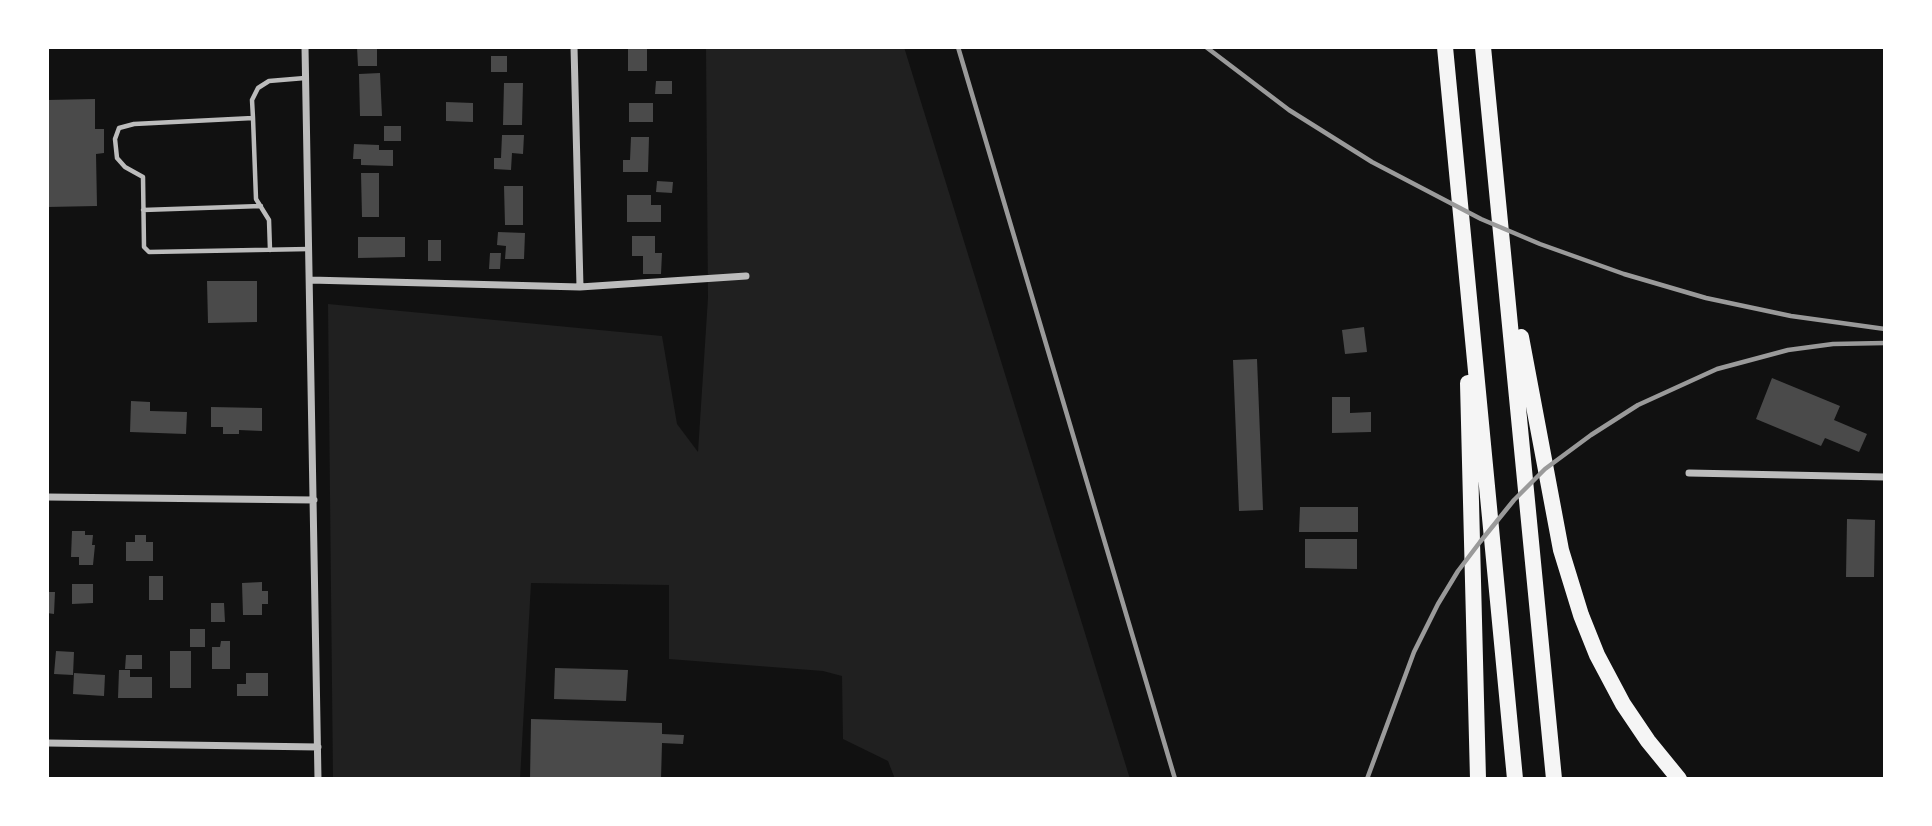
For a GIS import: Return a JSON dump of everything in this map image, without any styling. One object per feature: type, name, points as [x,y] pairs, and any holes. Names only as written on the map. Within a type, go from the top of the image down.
[{"type":"highway","points":[[1444,47],[1515,779]]},
{"type":"highway","points":[[1483,47],[1554,779]]},
{"type":"highway","points":[[1503,248],[1561,550],[1581,615],[1604,667],[1636,723],[1679,779]]},
{"type":"highway","points":[[1465,265],[1478,779]]},
{"type":"street","points":[[305,47],[318,779]]},
{"type":"street","points":[[574,47],[580,286]]},
{"type":"street","points":[[310,280],[580,286],[746,276]]},
{"type":"street","points":[[1689,473],[1885,477]]},
{"type":"street","points":[[47,497],[314,500]]},
{"type":"street","points":[[47,743],[318,747]]},
{"type":"lane","points":[[270,250],[269,220],[256,199],[252,100],[258,88],[269,81],[306,77]]},
{"type":"lane","points":[[253,118],[134,124],[118,128],[115,139],[117,158],[125,167],[144,177],[144,247],[149,253],[310,249]]},
{"type":"lane","points":[[143,210],[262,206]]},
{"type":"shaded area","points":[[706,47],[904,47],[1130,779],[895,779],[888,761],[843,739],[842,676],[823,671],[669,659],[669,585],[531,583],[520,779],[333,779],[328,304],[662,336],[677,424],[698,452],[708,298]]},
{"type":"building","points":[[357,47],[377,47],[377,66],[358,66]]},
{"type":"building","points":[[628,47],[647,47],[647,71],[628,71]]},
{"type":"building","points":[[491,56],[507,56],[507,72],[491,72]]},
{"type":"building","points":[[380,73],[382,116],[360,116],[359,74]]},
{"type":"building","points":[[656,81],[672,81],[672,94],[655,94]]},
{"type":"building","points":[[504,83],[523,83],[522,125],[503,125]]},
{"type":"building","points":[[95,99],[95,129],[104,129],[104,153],[96,154],[97,206],[47,207],[47,100]]},
{"type":"building","points":[[446,102],[473,103],[473,122],[446,121]]},
{"type":"building","points":[[629,103],[653,103],[653,122],[629,122]]},
{"type":"building","points":[[384,126],[401,126],[401,141],[384,141]]},
{"type":"building","points":[[502,135],[524,135],[523,154],[512,153],[511,170],[494,169],[494,158],[501,158]]},
{"type":"building","points":[[631,137],[649,137],[648,172],[623,172],[623,160],[630,160]]},
{"type":"building","points":[[354,144],[379,145],[379,150],[393,150],[393,166],[361,165],[361,159],[353,159]]},
{"type":"building","points":[[361,173],[379,173],[379,217],[362,217]]},
{"type":"building","points":[[657,181],[673,182],[672,193],[656,192]]},
{"type":"building","points":[[504,186],[523,186],[523,225],[505,225]]},
{"type":"building","points":[[627,195],[651,195],[651,205],[661,205],[661,222],[627,222]]},
{"type":"building","points":[[498,232],[525,233],[524,259],[505,259],[506,246],[497,245]]},
{"type":"building","points":[[632,236],[655,236],[655,253],[662,253],[661,274],[643,274],[643,256],[632,256]]},
{"type":"building","points":[[358,237],[405,237],[405,257],[358,258]]},
{"type":"building","points":[[428,240],[441,240],[441,261],[428,261]]},
{"type":"building","points":[[490,253],[501,253],[500,269],[489,269]]},
{"type":"building","points":[[207,281],[257,281],[257,322],[208,323]]},
{"type":"building","points":[[1364,327],[1367,352],[1345,354],[1342,330]]},
{"type":"building","points":[[1257,359],[1263,510],[1239,511],[1233,360]]},
{"type":"building","points":[[1772,378],[1840,406],[1834,420],[1867,434],[1859,452],[1825,438],[1821,446],[1756,419]]},
{"type":"building","points":[[1332,397],[1350,397],[1350,413],[1371,412],[1371,432],[1332,433]]},
{"type":"building","points":[[131,401],[150,402],[150,411],[187,412],[186,434],[130,432]]},
{"type":"building","points":[[211,407],[262,408],[262,431],[239,430],[239,434],[223,434],[223,427],[211,427]]},
{"type":"building","points":[[1300,507],[1358,507],[1358,532],[1299,532]]},
{"type":"building","points":[[1847,519],[1875,520],[1874,577],[1846,577]]},
{"type":"building","points":[[72,531],[85,531],[85,535],[93,535],[93,565],[79,565],[79,557],[71,557]]},
{"type":"building","points":[[135,535],[146,535],[146,542],[153,542],[153,561],[126,561],[126,542],[135,542]]},
{"type":"building","points":[[1305,539],[1357,539],[1357,569],[1305,568]]},
{"type":"building","points":[[149,576],[163,576],[163,600],[149,600]]},
{"type":"building","points":[[262,582],[262,591],[268,591],[268,604],[262,604],[262,615],[243,615],[242,583]]},
{"type":"building","points":[[72,584],[93,584],[93,603],[72,604]]},
{"type":"building","points":[[47,592],[55,592],[54,614],[47,613]]},
{"type":"building","points":[[211,603],[224,603],[225,622],[211,622]]},
{"type":"building","points":[[190,629],[205,629],[205,647],[190,647]]},
{"type":"building","points":[[221,641],[230,641],[230,669],[212,669],[212,647],[220,647]]},
{"type":"building","points":[[56,651],[74,652],[73,675],[54,674]]},
{"type":"building","points":[[170,651],[191,651],[191,688],[170,688]]},
{"type":"building","points":[[126,655],[142,655],[142,669],[125,669]]},
{"type":"building","points":[[555,668],[628,670],[626,701],[554,699]]},
{"type":"building","points":[[119,670],[130,670],[130,677],[152,677],[152,698],[118,698]]},
{"type":"building","points":[[74,673],[105,675],[104,696],[73,694]]},
{"type":"building","points":[[246,673],[268,673],[268,696],[237,696],[237,684],[246,684]]},
{"type":"building","points":[[531,719],[662,723],[662,734],[684,735],[683,744],[662,743],[661,779],[530,779]]},
{"type":"railway","points":[[958,47],[1175,779]]},
{"type":"railway","points":[[1206,47],[1289,110],[1372,162],[1481,219],[1540,244],[1624,274],[1706,298],[1791,316],[1885,329]]},
{"type":"railway","points":[[1367,779],[1414,652],[1438,604],[1480,542],[1514,500],[1545,469],[1638,405],[1717,369],[1788,350],[1833,344],[1885,343]]}]
